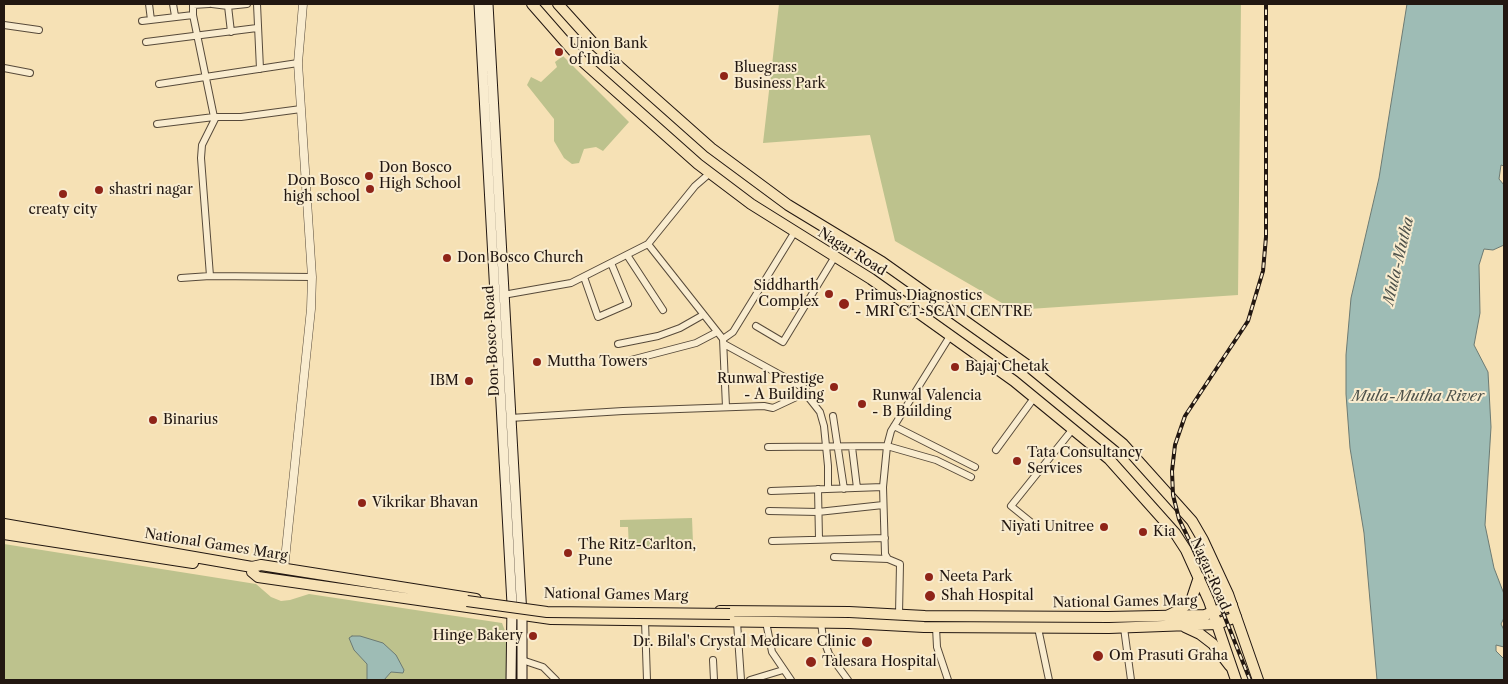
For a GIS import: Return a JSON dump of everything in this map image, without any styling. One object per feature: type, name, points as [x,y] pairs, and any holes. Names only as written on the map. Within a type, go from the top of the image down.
[{"type":"main road","name":"Don Bosco Road","points":[[479,4],[516,604],[522,616],[522,680]]},
{"type":"main road","name":"Don Bosco Road","points":[[488,4],[510,418],[516,604]]},
{"type":"main road","name":"Nagar Road","points":[[532,4],[581,60],[710,173],[794,233],[871,279],[1034,398],[1109,459],[1175,533],[1199,576],[1236,680]]},
{"type":"main road","name":"Nagar Road","points":[[558,4],[595,45],[711,148],[788,205],[882,262],[1027,365],[1123,444],[1192,521],[1216,563],[1258,680]]},
{"type":"main road","name":"National Games Marg","points":[[4,524],[252,569],[258,577],[511,615],[551,619],[645,621],[732,618],[766,622],[936,627],[1124,628],[1183,627],[1217,624],[1236,617]]},
{"type":"main road","name":"National Games Marg","points":[[4,534],[252,569],[261,566],[284,569],[551,608],[925,616],[1166,616],[1213,613],[1232,605]]},
{"type":"main road","points":[[252,569],[466,603],[547,612],[888,621],[898,626]]},
{"type":"main road","points":[[1166,616],[1181,609],[1190,601],[1197,588],[1199,576]]},
{"type":"main road","points":[[511,680],[511,615],[516,604]]},
{"type":"main road","points":[[551,608],[551,619]]},
{"type":"main road","points":[[732,618],[888,618],[899,614]]},
{"type":"main road","points":[[1183,627],[1200,634],[1213,644],[1232,668]]},
{"type":"street","points":[[149,4],[151,20]]},
{"type":"street","points":[[173,4],[175,16]]},
{"type":"street","points":[[210,276],[201,158],[202,145],[215,118],[193,15],[193,4],[228,6],[247,4]]},
{"type":"street","points":[[257,4],[260,69]]},
{"type":"street","points":[[284,569],[311,309],[312,277],[298,63],[303,4]]},
{"type":"street","points":[[228,6],[231,32]]},
{"type":"street","points":[[142,21],[193,15]]},
{"type":"street","points":[[4,25],[39,30]]},
{"type":"street","points":[[146,42],[198,37],[257,28]]},
{"type":"street","points":[[159,84],[206,79],[298,63]]},
{"type":"street","points":[[4,68],[30,73]]},
{"type":"street","points":[[157,124],[301,108]]},
{"type":"street","points":[[503,295],[566,284],[648,244],[695,186],[710,173]]},
{"type":"street","points":[[723,342],[733,332],[794,233]]},
{"type":"street","points":[[648,244],[723,342],[726,407]]},
{"type":"street","points":[[627,255],[663,310]]},
{"type":"street","points":[[756,326],[783,342],[834,258]]},
{"type":"street","points":[[584,276],[598,317],[628,304],[611,263]]},
{"type":"street","points":[[182,278],[210,276],[312,277]]},
{"type":"street","points":[[618,344],[658,336],[680,328],[703,315]]},
{"type":"street","points":[[627,361],[696,343],[717,332]]},
{"type":"street","points":[[888,559],[885,554],[883,505],[887,446],[894,426],[950,336]]},
{"type":"street","points":[[723,342],[806,389],[805,393],[822,418],[826,447],[828,488]]},
{"type":"street","points":[[510,418],[726,407],[764,406],[773,408],[805,393]]},
{"type":"street","points":[[996,450],[1034,398]]},
{"type":"street","points":[[833,416],[844,488]]},
{"type":"street","points":[[894,426],[975,467]]},
{"type":"street","points":[[1032,523],[1011,506],[1072,430]]},
{"type":"street","points":[[768,446],[887,446],[936,460],[971,478]]},
{"type":"street","points":[[852,447],[857,488]]},
{"type":"street","points":[[771,491],[883,487]]},
{"type":"street","points":[[818,489],[819,540]]},
{"type":"street","points":[[769,511],[818,512],[883,505]]},
{"type":"street","points":[[772,542],[885,538]]},
{"type":"street","points":[[834,557],[888,559],[900,564],[899,614]]},
{"type":"street","points":[[732,618],[741,680]]},
{"type":"street","points":[[645,621],[647,680]]},
{"type":"street","points":[[766,622],[772,652],[783,670],[792,680]]},
{"type":"street","points":[[821,623],[823,638],[829,654],[848,680]]},
{"type":"street","points":[[936,627],[937,646],[948,680]]},
{"type":"street","points":[[1038,628],[1049,680]]},
{"type":"street","points":[[1124,628],[1130,680]]},
{"type":"street","points":[[522,660],[543,667],[556,680]]},
{"type":"street","points":[[713,660],[714,680]]},
{"type":"street","points":[[750,680],[783,670]]},
{"type":"green space","points":[[779,4],[1241,4],[1238,295],[1014,310],[895,241],[870,135],[763,143]]},
{"type":"green space","points":[[563,56],[629,122],[603,151],[596,147],[584,149],[579,163],[572,164],[564,158],[554,141],[554,119],[527,85],[531,77],[541,82],[557,67],[555,62]]},
{"type":"green space","points":[[692,518],[693,543],[668,544],[668,548],[629,549],[628,527],[620,527],[620,520]]},
{"type":"green space","points":[[4,544],[256,584],[271,597],[281,601],[309,594],[502,623],[508,639],[507,680],[4,680]]},
{"type":"water","name":"Mula-Mutha River","points":[[1407,4],[1504,4],[1504,166],[1501,165],[1499,179],[1504,185],[1504,245],[1493,250],[1484,249],[1479,265],[1480,313],[1474,345],[1488,372],[1491,427],[1485,525],[1494,568],[1504,594],[1504,618],[1501,624],[1504,630],[1504,647],[1496,645],[1496,651],[1504,659],[1504,680],[1377,680],[1364,533],[1350,448],[1346,394],[1346,355],[1351,298],[1379,178]]},
{"type":"water","points":[[360,636],[383,643],[396,655],[404,670],[403,673],[391,672],[384,680],[367,680],[367,664],[354,650],[349,638]]},
{"type":"railway","points":[[1250,680],[1216,595],[1179,519],[1173,495],[1172,471],[1175,445],[1185,416],[1248,321],[1263,271],[1266,237],[1266,4]]},
{"type":"place","name":"Union Bank of India","points":[[559,52]]},
{"type":"place","name":"Bluegrass Business Park","points":[[724,76]]},
{"type":"place","name":"Don Bosco High School","points":[[369,176]]},
{"type":"place","name":"Don Bosco high school","points":[[370,189]]},
{"type":"place","name":"shastri nagar","points":[[99,190]]},
{"type":"place","name":"creaty city","points":[[63,194]]},
{"type":"place","name":"Don Bosco Church","points":[[447,258]]},
{"type":"place","name":"Siddharth Complex","points":[[829,294]]},
{"type":"place","name":"Primus Diagnostics - MRI CT-SCAN CENTRE","points":[[844,304]]},
{"type":"place","name":"Muttha Towers","points":[[537,362]]},
{"type":"place","name":"Bajaj Chetak","points":[[955,367]]},
{"type":"place","name":"IBM","points":[[469,381]]},
{"type":"place","name":"Runwal Prestige - A Building","points":[[834,387]]},
{"type":"place","name":"Runwal Valencia - B Building","points":[[862,404]]},
{"type":"place","name":"Binarius","points":[[153,420]]},
{"type":"place","name":"Tata Consultancy Services","points":[[1017,461]]},
{"type":"place","name":"Vikrikar Bhavan","points":[[362,503]]},
{"type":"place","name":"Niyati Unitree","points":[[1104,527]]},
{"type":"place","name":"Kia","points":[[1143,532]]},
{"type":"place","name":"The Ritz-Carlton, Pune","points":[[568,553]]},
{"type":"place","name":"Neeta Park","points":[[929,577]]},
{"type":"place","name":"Shah Hospital","points":[[930,596]]},
{"type":"place","name":"Hinge Bakery","points":[[533,636]]},
{"type":"place","name":"Dr. Bilal's Crystal Medicare Clinic","points":[[867,642]]},
{"type":"place","name":"Om Prasuti Graha","points":[[1098,656]]},
{"type":"place","name":"Talesara Hospital","points":[[811,662]]},
{"type":"water label","name":"Mula-Mutha","points":[[1399,261]]}]
